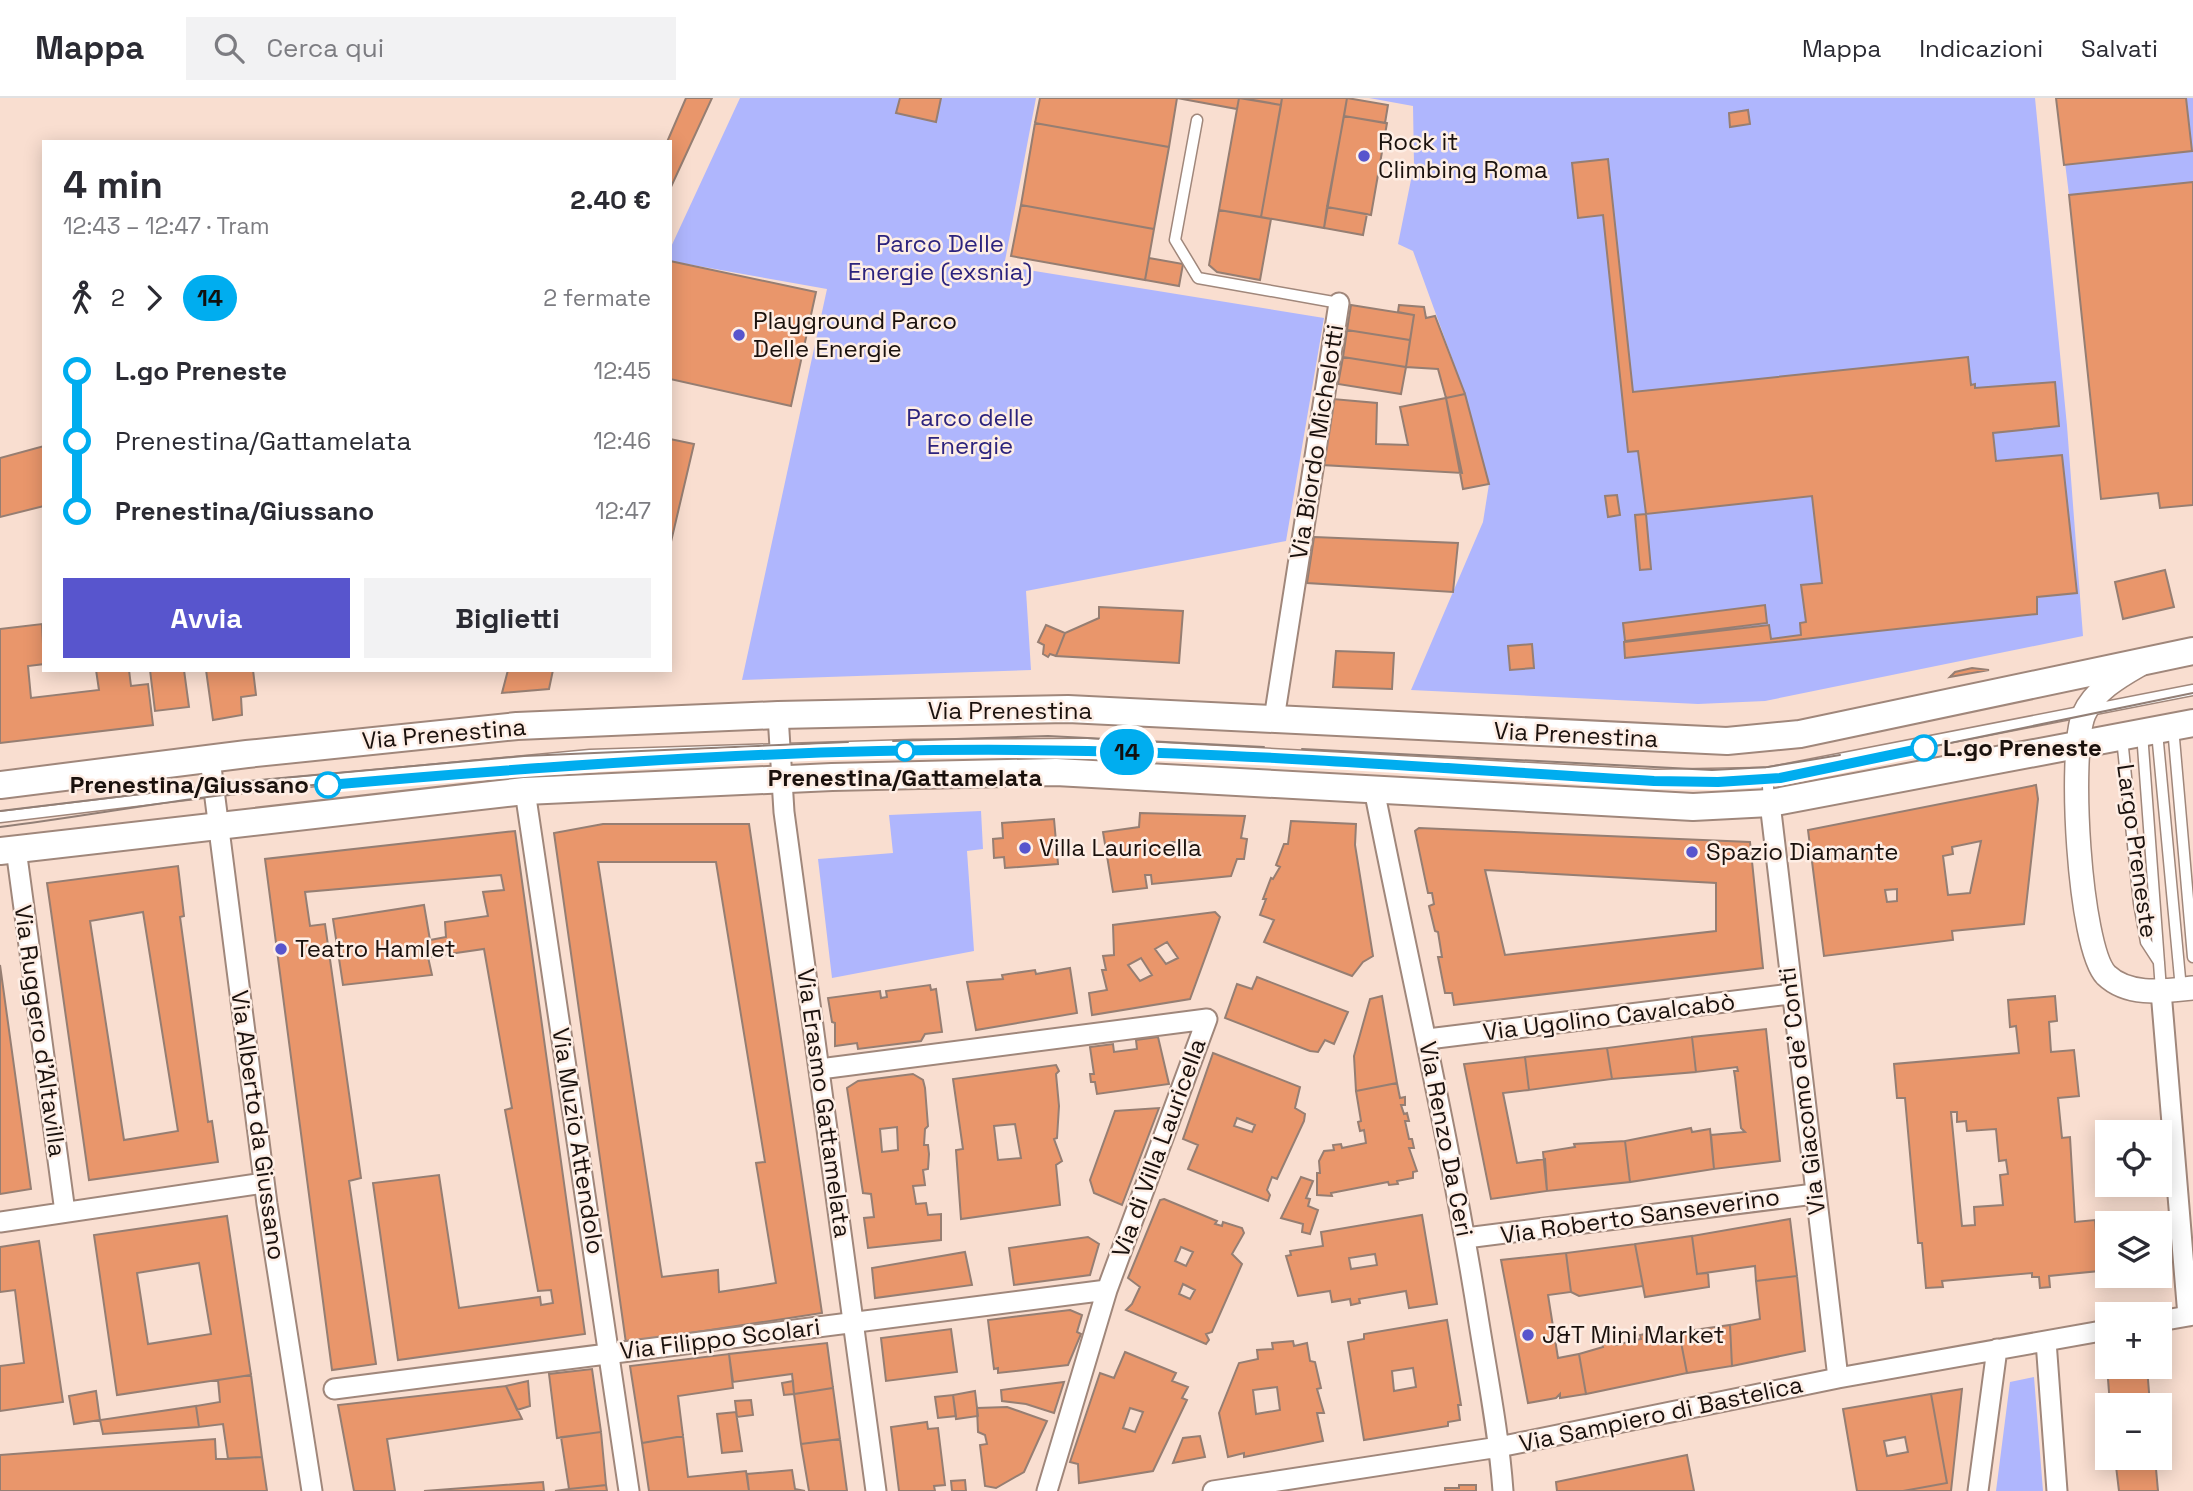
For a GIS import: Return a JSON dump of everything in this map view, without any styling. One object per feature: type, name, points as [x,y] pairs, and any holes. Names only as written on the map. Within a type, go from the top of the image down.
[{"type":"main road","name":"Largo Preneste","points":[[2141,663],[2193,651]]},
{"type":"main road","name":"Via Prenestina","points":[[0,785],[517,726],[778,715],[1042,709],[1677,741],[1740,740],[1800,734],[2141,663]]},
{"type":"main road","name":"Largo Preneste","points":[[1770,803],[2157,730]]},
{"type":"main road","points":[[8,850],[526,791],[781,779],[1056,772],[1693,807],[1770,803]]},
{"type":"street","name":"Via Biordo Michelotti","points":[[1274,719],[1339,303]]},
{"type":"street","name":"Largo Preneste","points":[[2141,663],[2106,686],[2085,712],[2078,744],[2076,779],[2082,876],[2096,961],[2106,975],[2123,985],[2144,991],[2178,990]]},
{"type":"street","name":"Via Erasmo Gattamelata","points":[[778,715],[781,779],[876,1491]]},
{"type":"street","name":"Via Alberto da Giussano","points":[[210,759],[264,1183],[312,1491]]},
{"type":"street","name":"Via Renzo Da Ceri","points":[[1374,789],[1428,1039],[1466,1238],[1499,1447],[1503,1491]]},
{"type":"street","name":"Via Muzio Attendolo","points":[[526,791],[629,1491]]},
{"type":"street","name":"Via Giacomo de' Conti","points":[[1770,803],[1790,994],[1838,1378]]},
{"type":"street","name":"Via Ruggero d'Altavilla","points":[[8,850],[65,1213]]},
{"type":"street","points":[[2172,1319],[2190,1316],[2178,990]]},
{"type":"street","name":"Via Ugolino Cavalcabò","points":[[1428,1039],[1790,994]]},
{"type":"street","name":"Via di Villa Lauricella","points":[[820,1069],[1207,1019],[1107,1290],[1047,1491]]},
{"type":"street","points":[[0,1222],[264,1183]]},
{"type":"street","name":"Via Roberto Sanseverino","points":[[1466,1238],[1814,1194]]},
{"type":"street","name":"Via Filippo Scolari","points":[[334,1389],[1107,1290]]},
{"type":"street","name":"Via Sampiero di Bastelica","points":[[1213,1491],[1499,1447],[1838,1378],[2095,1332]]},
{"type":"street","points":[[2046,1341],[2057,1491]]},
{"type":"street","points":[[1978,1491],[1997,1349]]},
{"type":"lane","name":"Via Biordo Michelotti","points":[[1197,120],[1175,240],[1198,278],[1339,303]]},
{"type":"lane","name":"Via Prenestina","points":[[0,817],[214,791],[590,755],[779,748],[1087,744],[1682,776],[1767,773],[2193,690]]},
{"type":"lane","name":"Largo Preneste","points":[[2157,730],[2193,957]]},
{"type":"lane","name":"Largo Preneste","points":[[2157,730],[2159,962]]},
{"type":"lane","name":"Largo Preneste","points":[[2157,730],[2139,903],[2146,942],[2178,990]]},
{"type":"lane","name":"Largo Preneste","points":[[2157,730],[2178,990]]},
{"type":"lane","points":[[1767,773],[1770,803]]},
{"type":"green space","name":"Parco delle Energie","points":[[740,98],[1036,98],[1004,266],[1324,318],[1286,541],[1026,591],[1031,670],[742,680],[827,289],[672,261],[672,245]]},
{"type":"green space","points":[[1369,98],[2035,98],[2067,426],[2083,636],[1765,701],[1698,704],[1411,690],[1483,522],[1489,484],[1465,394],[1413,251],[1398,244],[1414,165],[1413,106]]},
{"type":"green space","points":[[2057,98],[2193,98],[2193,182],[2069,195]]},
{"type":"green space","points":[[981,811],[983,849],[967,851],[974,951],[832,978],[818,859],[893,853],[889,815]]},
{"type":"green space","points":[[2034,1377],[2043,1491],[1996,1491],[2010,1382]]},
{"type":"building","points":[[686,98],[712,98],[672,185],[672,140],[668,140]]},
{"type":"building","points":[[900,98],[941,98],[936,122],[896,113]]},
{"type":"building","points":[[1040,98],[1177,98],[1169,147],[1035,123]]},
{"type":"building","points":[[1177,98],[1239,98],[1237,109]]},
{"type":"building","points":[[1239,98],[1281,105],[1261,217],[1219,210]]},
{"type":"building","points":[[1242,98],[1282,98],[1281,105]]},
{"type":"building","points":[[1282,98],[1347,98],[1324,228],[1261,217]]},
{"type":"building","points":[[1347,98],[1388,105],[1385,123],[1344,116]]},
{"type":"building","points":[[2056,98],[2186,98],[2192,151],[2064,165]]},
{"type":"building","points":[[1748,110],[1750,124],[1730,127],[1729,113]]},
{"type":"building","points":[[1344,116],[1387,123],[1371,215],[1327,207]]},
{"type":"building","points":[[1035,123],[1169,147],[1154,229],[1021,205]]},
{"type":"building","points":[[1608,159],[1633,392],[1968,357],[1971,385],[1975,384],[1975,388],[2055,382],[2059,426],[1993,433],[1996,461],[2062,455],[2077,593],[2037,597],[2037,614],[1625,658],[1624,642],[1769,625],[1771,639],[1801,635],[1800,623],[1806,622],[1801,585],[1822,583],[1812,496],[1646,514],[1638,451],[1628,452],[1603,215],[1578,218],[1572,163]]},
{"type":"building","points":[[2193,182],[2193,505],[2160,508],[2158,493],[2101,499],[2069,195]]},
{"type":"building","points":[[1021,205],[1154,229],[1145,280],[1011,256]]},
{"type":"building","points":[[1327,207],[1367,214],[1363,235],[1324,228]]},
{"type":"building","points":[[1219,210],[1271,219],[1260,280],[1217,272],[1209,265]]},
{"type":"building","points":[[1149,258],[1183,264],[1179,286],[1145,280]]},
{"type":"building","name":"Playground Parco Delle Energie","points":[[672,261],[816,292],[791,406],[672,379]]},
{"type":"building","points":[[1351,305],[1414,315],[1410,340],[1347,330]]},
{"type":"building","points":[[1399,305],[1424,307],[1426,318],[1435,316],[1465,394],[1446,398],[1438,369],[1406,367],[1414,315],[1398,312]]},
{"type":"building","points":[[1347,330],[1410,340],[1406,367],[1343,357]]},
{"type":"building","points":[[1343,357],[1406,367],[1401,394],[1338,384]]},
{"type":"building","points":[[1465,394],[1489,484],[1463,489],[1446,398]]},
{"type":"building","points":[[1446,398],[1462,473],[1322,465],[1333,399],[1377,403],[1376,444],[1408,445],[1400,407]]},
{"type":"building","points":[[672,439],[694,444],[672,538]]},
{"type":"building","points":[[42,447],[42,506],[0,517],[0,458]]},
{"type":"building","points":[[1617,495],[1620,515],[1608,517],[1605,496]]},
{"type":"building","points":[[1646,514],[1651,569],[1640,570],[1635,515]]},
{"type":"building","points":[[1314,537],[1458,543],[1453,592],[1307,583]]},
{"type":"building","points":[[2165,570],[2174,607],[2123,619],[2115,582]]},
{"type":"building","points":[[1765,605],[1767,623],[1625,641],[1623,623]]},
{"type":"building","points":[[1099,607],[1183,611],[1179,663],[1056,656],[1065,633],[1099,618]]},
{"type":"building","points":[[42,624],[42,664],[28,666],[31,698],[99,690],[96,672],[129,672],[131,686],[148,684],[153,725],[0,743],[0,629]]},
{"type":"building","points":[[1046,625],[1065,633],[1056,656],[1050,654],[1048,657],[1043,654],[1044,645],[1038,642]]},
{"type":"building","points":[[1532,644],[1534,668],[1510,670],[1508,646]]},
{"type":"building","points":[[1336,651],[1394,653],[1392,689],[1333,687]]},
{"type":"building","points":[[1972,668],[1989,670],[1950,677],[1955,672]]},
{"type":"building","points":[[150,672],[184,672],[189,707],[155,711]]},
{"type":"building","points":[[206,672],[253,672],[256,695],[241,697],[242,715],[213,720]]},
{"type":"building","points":[[507,672],[553,672],[549,689],[502,693]]},
{"type":"building","points":[[2036,785],[2038,799],[2024,924],[1952,931],[1953,940],[1824,956],[1808,830]],"holes":[[[1981,841],[1970,893],[1948,895],[1943,856],[1953,854],[1952,847]],[[1897,889],[1897,901],[1887,902],[1885,890]]]},
{"type":"building","points":[[1140,813],[1245,816],[1241,838],[1247,839],[1244,859],[1237,859],[1231,876],[1152,884],[1151,875],[1145,875],[1147,888],[1113,892],[1103,832],[1139,827]],"holes":[[[1170,842],[1194,842],[1195,847],[1190,847],[1190,855],[1171,856]]]},
{"type":"building","name":"Villa Lauricella","points":[[1054,819],[1058,864],[1005,868],[1004,857],[994,858],[993,839],[1003,838],[1002,823]]},
{"type":"building","points":[[1291,821],[1356,824],[1355,845],[1373,956],[1363,962],[1352,976],[1264,942],[1274,920],[1260,915],[1266,899],[1263,899],[1271,878],[1273,879],[1280,867],[1276,865],[1284,844],[1288,844]]},
{"type":"building","points":[[603,824],[749,824],[822,1313],[626,1343],[554,833]],"holes":[[[598,862],[716,862],[765,1162],[756,1163],[776,1283],[719,1292],[718,1270],[662,1277]]]},
{"type":"building","points":[[1419,828],[1750,842],[1763,968],[1454,1005],[1452,993],[1445,993],[1438,957],[1442,957],[1438,932],[1435,931],[1429,906],[1434,904],[1432,893],[1428,893],[1415,831]],"holes":[[[1485,870],[1716,883],[1716,931],[1505,955]]]},
{"type":"building","points":[[515,831],[585,1334],[398,1360],[373,1183],[439,1175],[459,1308],[540,1297],[541,1305],[553,1303],[551,1290],[538,1291],[505,1110],[512,1108],[484,949],[428,957],[432,975],[343,985],[333,919],[424,905],[430,940],[446,937],[445,922],[488,916],[483,892],[504,890],[501,875],[305,892],[310,926],[325,924],[361,1178],[349,1181],[376,1364],[332,1370],[265,859]]},
{"type":"building","points":[[178,866],[184,916],[180,917],[208,1122],[212,1121],[218,1162],[89,1180],[47,883]],"holes":[[[143,912],[178,1131],[124,1140],[90,921]]]},
{"type":"building","points":[[1215,912],[1220,917],[1190,999],[1092,1015],[1089,993],[1107,990],[1102,970],[1106,970],[1103,956],[1114,955],[1113,925]],"holes":[[[1167,942],[1178,958],[1166,964],[1155,949]],[[1141,958],[1152,975],[1140,981],[1128,965]]]},
{"type":"building","points":[[0,965],[31,1189],[0,1194]]},
{"type":"building","points":[[1070,968],[1077,1013],[976,1030],[967,982],[1003,979],[1002,975],[1035,970],[1036,974]]},
{"type":"building","points":[[1257,977],[1348,1012],[1334,1044],[1325,1040],[1318,1052],[1310,1051],[1225,1018],[1237,984],[1252,989]]},
{"type":"building","points":[[930,985],[931,990],[936,989],[942,1032],[925,1034],[921,1041],[858,1049],[857,1043],[835,1046],[835,1023],[832,1022],[828,998],[880,991],[881,998],[887,997],[886,991]]},
{"type":"building","points":[[1382,996],[1397,1083],[1356,1091],[1354,1056],[1370,999]]},
{"type":"building","points":[[2055,996],[2057,1021],[2049,1022],[2051,1052],[2074,1050],[2079,1096],[2058,1098],[2062,1138],[2070,1137],[2075,1222],[2095,1220],[2095,1271],[2049,1276],[2050,1287],[2040,1288],[2039,1277],[2032,1277],[2032,1273],[1942,1281],[1943,1287],[1926,1288],[1922,1243],[1918,1243],[1905,1098],[1897,1098],[1894,1064],[2019,1053],[2016,1026],[2010,1027],[2008,1000]],"holes":[[[1951,1112],[1957,1112],[1957,1122],[1966,1121],[1967,1131],[1996,1129],[1999,1161],[2006,1160],[2008,1174],[2000,1175],[2003,1205],[1974,1207],[1975,1225],[1962,1226]]]},
{"type":"building","points":[[1766,1029],[1780,1161],[1714,1169],[1711,1135],[1745,1132],[1741,1128],[1734,1071],[1738,1071],[1737,1067],[1696,1072],[1692,1037]]},
{"type":"building","points":[[1158,1037],[1169,1084],[1097,1094],[1095,1082],[1091,1082],[1090,1074],[1094,1074],[1090,1047],[1113,1044],[1114,1052],[1137,1049],[1136,1040]]},
{"type":"building","points":[[1692,1037],[1696,1072],[1612,1079],[1607,1048]]},
{"type":"building","points":[[1607,1048],[1612,1079],[1529,1090],[1525,1057]]},
{"type":"building","points":[[1213,1053],[1300,1087],[1295,1108],[1305,1114],[1304,1121],[1277,1179],[1272,1177],[1267,1190],[1270,1195],[1268,1201],[1188,1169],[1198,1145],[1183,1139]],"holes":[[[1237,1118],[1255,1125],[1252,1132],[1234,1126]]]},
{"type":"building","points":[[1525,1057],[1529,1090],[1503,1093],[1517,1163],[1545,1159],[1547,1191],[1491,1199],[1464,1064]]},
{"type":"building","points":[[1056,1065],[1059,1071],[1056,1074],[1059,1106],[1057,1138],[1054,1139],[1062,1161],[1056,1165],[1060,1205],[961,1219],[956,1150],[963,1149],[953,1079]],"holes":[[[1015,1124],[1021,1158],[998,1160],[994,1126]]]},
{"type":"building","points":[[913,1074],[923,1080],[928,1126],[925,1129],[924,1145],[928,1145],[928,1169],[923,1170],[925,1185],[913,1186],[916,1204],[926,1203],[928,1215],[941,1214],[941,1240],[868,1248],[864,1218],[874,1217],[871,1194],[863,1193],[847,1088],[858,1081]],"holes":[[[897,1127],[898,1150],[882,1152],[880,1129]]]},
{"type":"building","points":[[1397,1083],[1400,1098],[1405,1097],[1405,1105],[1401,1105],[1404,1114],[1407,1113],[1409,1121],[1405,1121],[1414,1148],[1409,1148],[1417,1171],[1413,1172],[1413,1178],[1397,1181],[1398,1184],[1389,1185],[1388,1182],[1331,1193],[1332,1196],[1317,1195],[1317,1173],[1320,1173],[1319,1161],[1324,1151],[1334,1150],[1333,1145],[1341,1144],[1342,1148],[1366,1143],[1364,1130],[1360,1131],[1358,1122],[1361,1121],[1356,1091]]},
{"type":"building","points":[[1159,1108],[1122,1205],[1094,1193],[1090,1180],[1115,1111]]},
{"type":"building","points":[[1691,1128],[1692,1132],[1710,1129],[1714,1169],[1630,1182],[1625,1141]]},
{"type":"building","points":[[1625,1141],[1630,1182],[1547,1191],[1543,1152],[1575,1147],[1574,1144]]},
{"type":"building","points":[[1301,1177],[1313,1181],[1306,1198],[1310,1199],[1308,1206],[1318,1210],[1310,1234],[1302,1232],[1303,1224],[1281,1218]]},
{"type":"building","points":[[1164,1199],[1217,1221],[1215,1224],[1222,1226],[1223,1222],[1242,1228],[1244,1233],[1232,1254],[1242,1264],[1212,1332],[1206,1334],[1209,1340],[1206,1344],[1126,1310],[1140,1287],[1128,1278],[1160,1200]],"holes":[[[1181,1247],[1193,1252],[1186,1266],[1175,1261]],[[1183,1284],[1195,1290],[1190,1299],[1179,1294]]]},
{"type":"building","points":[[1422,1215],[1437,1304],[1409,1308],[1406,1291],[1359,1299],[1360,1303],[1351,1305],[1350,1299],[1332,1302],[1330,1291],[1298,1296],[1286,1256],[1291,1255],[1290,1251],[1323,1246],[1321,1232]],"holes":[[[1375,1254],[1377,1265],[1351,1269],[1349,1258]]]},
{"type":"building","points":[[227,1216],[251,1375],[117,1395],[94,1235]],"holes":[[[199,1263],[211,1334],[148,1344],[137,1273]]]},
{"type":"building","points":[[1790,1219],[1797,1276],[1756,1281],[1755,1266],[1697,1274],[1692,1236]]},
{"type":"building","points":[[1692,1236],[1697,1274],[1708,1273],[1709,1287],[1645,1297],[1635,1244]]},
{"type":"building","points":[[1088,1237],[1099,1244],[1090,1275],[1014,1285],[1009,1248]]},
{"type":"building","points":[[39,1241],[63,1402],[0,1411],[0,1366],[24,1363],[15,1290],[0,1292],[0,1247]]},
{"type":"building","points":[[1635,1244],[1643,1286],[1579,1296],[1571,1292],[1566,1253]]},
{"type":"building","points":[[965,1252],[972,1285],[875,1298],[872,1268]]},
{"type":"building","points":[[1566,1253],[1571,1292],[1548,1295],[1558,1358],[1579,1354],[1586,1394],[1560,1398],[1560,1394],[1556,1398],[1528,1403],[1501,1260]]},
{"type":"building","points":[[1797,1276],[1805,1351],[1732,1366],[1730,1325],[1760,1319],[1756,1281]]},
{"type":"building","points":[[1070,1310],[1082,1315],[1077,1332],[1081,1334],[1068,1365],[998,1373],[998,1368],[994,1369],[988,1320]]},
{"type":"building","points":[[1447,1320],[1461,1405],[1458,1405],[1460,1420],[1448,1422],[1448,1426],[1364,1440],[1348,1342],[1364,1339],[1364,1334]],"holes":[[[1413,1368],[1416,1387],[1394,1391],[1392,1371]]]},
{"type":"building","points":[[1730,1325],[1732,1366],[1687,1373],[1679,1332]]},
{"type":"building","points":[[951,1329],[957,1372],[886,1381],[881,1338]]},
{"type":"building","points":[[1654,1332],[1655,1337],[1679,1332],[1687,1373],[1586,1394],[1579,1354],[1603,1347],[1602,1343],[1616,1341],[1616,1345],[1641,1339],[1640,1335]]},
{"type":"building","points":[[1293,1341],[1294,1346],[1307,1343],[1310,1361],[1315,1362],[1321,1388],[1317,1389],[1324,1413],[1317,1413],[1323,1441],[1244,1457],[1244,1453],[1228,1457],[1219,1413],[1239,1363],[1258,1359],[1257,1350],[1273,1349],[1272,1343]],"holes":[[[1277,1387],[1280,1410],[1256,1414],[1253,1390]]]},
{"type":"building","points":[[827,1343],[833,1388],[794,1394],[792,1374],[733,1382],[729,1354]]},
{"type":"building","points":[[1125,1352],[1176,1373],[1172,1381],[1188,1387],[1182,1398],[1187,1400],[1153,1471],[1079,1483],[1078,1464],[1070,1462],[1100,1373],[1114,1378]],"holes":[[[1130,1408],[1143,1412],[1135,1432],[1123,1428]]]},
{"type":"building","points":[[729,1354],[733,1388],[678,1396],[683,1436],[642,1443],[630,1366]]},
{"type":"building","points":[[592,1369],[601,1432],[557,1438],[549,1374]]},
{"type":"building","points":[[251,1375],[262,1457],[228,1459],[223,1424],[199,1427],[196,1406],[220,1402],[218,1380]]},
{"type":"building","points":[[2108,1379],[2148,1379],[2149,1393],[2109,1393]]},
{"type":"building","points":[[528,1381],[530,1406],[517,1410],[506,1386]]},
{"type":"building","points":[[793,1381],[794,1394],[784,1395],[782,1383]]},
{"type":"building","points":[[1064,1382],[1054,1413],[1026,1404],[1002,1401],[1001,1390]]},
{"type":"building","points":[[506,1386],[522,1419],[387,1439],[395,1491],[354,1491],[338,1405]]},
{"type":"building","points":[[833,1388],[840,1439],[801,1444],[794,1394]]},
{"type":"building","points":[[1962,1389],[1951,1491],[1903,1491],[1947,1483],[1931,1394]]},
{"type":"building","points":[[96,1391],[100,1420],[74,1424],[69,1396]]},
{"type":"building","points":[[975,1391],[978,1416],[956,1419],[953,1395]]},
{"type":"building","points":[[1931,1394],[1947,1483],[1903,1491],[1857,1491],[1843,1409]],"holes":[[[1905,1437],[1908,1452],[1887,1456],[1884,1441]]]},
{"type":"building","points":[[953,1395],[956,1416],[938,1418],[935,1397]]},
{"type":"building","points":[[751,1400],[753,1415],[737,1417],[735,1401]]},
{"type":"building","points":[[196,1406],[199,1427],[103,1434],[100,1420]]},
{"type":"building","points":[[1007,1407],[1047,1421],[1024,1472],[996,1488],[985,1486],[980,1445],[987,1444],[985,1435],[978,1432],[977,1408]]},
{"type":"building","points":[[736,1412],[742,1451],[722,1453],[717,1414]]},
{"type":"building","points":[[927,1422],[928,1429],[938,1428],[945,1485],[934,1486],[935,1491],[899,1491],[891,1427]]},
{"type":"building","points":[[601,1432],[606,1485],[569,1489],[561,1437]]},
{"type":"building","points":[[683,1436],[688,1477],[746,1471],[749,1491],[649,1491],[642,1443]]},
{"type":"building","points":[[1200,1436],[1205,1457],[1173,1463],[1183,1438]]},
{"type":"building","points":[[215,1439],[216,1459],[262,1457],[267,1491],[0,1491],[0,1455]]},
{"type":"building","points":[[840,1439],[847,1491],[809,1491],[801,1444]]},
{"type":"building","points":[[1687,1455],[1694,1491],[1557,1491],[1556,1482]]},
{"type":"building","points":[[792,1470],[795,1489],[805,1491],[749,1491],[747,1474]]},
{"type":"building","points":[[2116,1470],[2156,1470],[2158,1491],[2119,1491]]},
{"type":"building","points":[[965,1480],[966,1491],[952,1491],[951,1481]]},
{"type":"building","points":[[543,1482],[544,1491],[424,1491]]},
{"type":"building","points":[[606,1485],[607,1491],[555,1491],[569,1489]]},
{"type":"building","points":[[1459,1485],[1476,1485],[1476,1491],[1445,1491],[1445,1488],[1459,1488]]},
{"type":"tram line","points":[[0,827],[215,796],[387,778],[559,764],[819,753],[999,751],[1186,755],[1654,781],[1719,782],[1780,778],[2193,693]]},
{"type":"tram line","points":[[893,741],[1048,736],[1264,747]]},
{"type":"tram line","points":[[0,811],[249,781],[524,756],[848,742]]},
{"type":"tram line","name":"14","points":[[328,785],[578,764],[967,750],[1257,757],[1654,781],[1718,782],[1780,778],[1924,748]]},
{"type":"tram line","points":[[1302,749],[1712,770],[1768,767],[1840,755]]},
{"type":"place","name":"Rock it Climbing Roma","points":[[1364,156]]},
{"type":"place","name":"Playground Parco Delle Energie","points":[[739,335]]},
{"type":"place","name":"L.go Preneste","points":[[1924,748]]},
{"type":"place","name":"Prenestina/Gattamelata","points":[[905,751]]},
{"type":"place","name":"Prenestina/Giussano","points":[[328,785]]},
{"type":"place","name":"Villa Lauricella","points":[[1025,848]]},
{"type":"place","name":"Spazio Diamante","points":[[1692,852]]},
{"type":"place","name":"Teatro Hamlet","points":[[281,949]]},
{"type":"place","name":"J&T Mini Market","points":[[1528,1335]]},
{"type":"park label","name":"Parco Delle Energie (exsnia)","points":[[940,258]]}]
